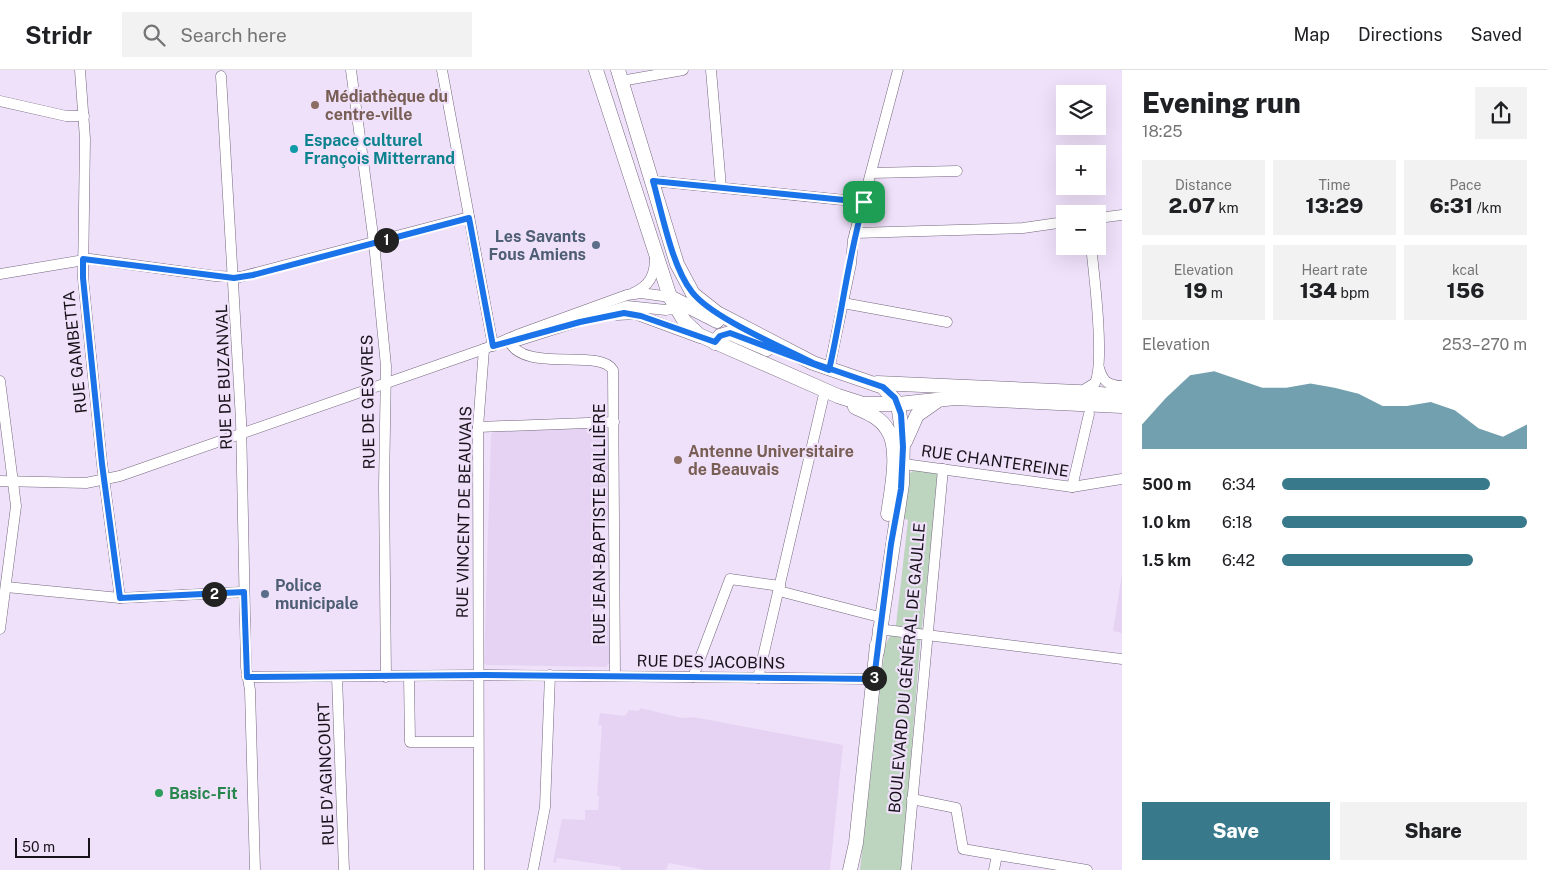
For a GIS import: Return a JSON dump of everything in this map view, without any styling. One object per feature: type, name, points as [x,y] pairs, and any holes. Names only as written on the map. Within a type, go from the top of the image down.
[{"type":"main road","points":[[596,70],[652,242],[676,303],[695,332],[824,390],[863,404],[898,404],[943,398],[1122,406]]},
{"type":"main road","points":[[619,75],[677,264],[687,284],[697,298],[712,310],[813,363],[829,370],[871,382],[887,390],[898,404],[903,447]]},
{"type":"main road","points":[[676,303],[687,294],[687,284]]},
{"type":"main road","points":[[676,303],[735,329],[768,341]]},
{"type":"main road","points":[[715,342],[720,336],[730,333],[768,349],[813,363]]},
{"type":"main road","points":[[824,390],[829,370]]},
{"type":"main road","points":[[871,382],[1078,392],[1122,396]]},
{"type":"main road","name":"BOULEVARD DU GÉNÉRAL DE GAULLE","points":[[838,396],[873,416],[887,428],[898,463],[856,843],[850,870]]},
{"type":"main road","points":[[898,463],[903,447],[918,415],[928,406],[943,398]]},
{"type":"main road","name":"BOULEVARD DU GÉNÉRAL DE GAULLE","points":[[856,843],[857,870]]},
{"type":"street","name":"RUE GAMBETTA","points":[[80,70],[84,116],[83,278],[104,480],[120,598]]},
{"type":"street","name":"RUE DE GESVRES","points":[[350,70],[374,243],[386,384],[384,486],[386,677]]},
{"type":"street","name":"RUE VINCENT DE BEAUVAIS","points":[[442,70],[469,218],[489,348],[478,427],[477,742],[479,870]]},
{"type":"street","points":[[619,75],[683,70]]},
{"type":"street","points":[[711,70],[721,187]]},
{"type":"street","points":[[829,370],[855,233],[898,70]]},
{"type":"street","name":"RUE DE BUZANVAL","points":[[222,76],[241,434],[244,592],[247,677],[250,690],[255,870]]},
{"type":"street","points":[[0,101],[66,116],[84,116]]},
{"type":"street","points":[[872,173],[957,172]]},
{"type":"street","points":[[653,181],[864,202]]},
{"type":"street","points":[[1106,217],[1122,215]]},
{"type":"street","points":[[0,274],[83,259],[234,278],[469,218]]},
{"type":"street","points":[[855,233],[1014,228],[1056,223]]},
{"type":"street","points":[[0,481],[86,483],[104,480],[509,341],[644,287],[653,276],[655,264],[652,242]]},
{"type":"street","points":[[1078,392],[1089,389],[1095,383],[1099,368],[1092,255]]},
{"type":"street","points":[[627,295],[644,293],[676,303]]},
{"type":"street","points":[[509,341],[630,306],[666,310],[676,303]]},
{"type":"street","points":[[843,303],[947,322]]},
{"type":"street","points":[[580,322],[629,313],[715,342]]},
{"type":"street","name":"RUE JEAN-BAPTISTE BAILLIÈRE","points":[[509,341],[518,353],[527,356],[574,361],[602,361],[611,366],[614,373],[615,676]]},
{"type":"street","points":[[1099,368],[1105,382],[1111,386],[1122,386]]},
{"type":"street","points":[[0,381],[14,481],[16,511],[0,629]]},
{"type":"street","points":[[758,678],[824,390]]},
{"type":"street","points":[[1072,487],[1089,414]]},
{"type":"street","points":[[478,427],[614,422]]},
{"type":"street","name":"RUE CHANTEREINE","points":[[898,463],[1072,487],[1122,479]]},
{"type":"street","name":"BOULEVARD DU GÉNÉRAL DE GAULLE","points":[[906,870],[926,635],[943,469]]},
{"type":"street","points":[[693,677],[730,579],[780,588],[880,623],[926,635],[1122,659]]},
{"type":"street","points":[[6,587],[120,598],[244,592]]},
{"type":"street","points":[[533,870],[545,807],[550,675]]},
{"type":"street","name":"RUE DES JACOBINS","points":[[247,677],[550,675],[874,679]]},
{"type":"street","points":[[410,676],[410,742],[477,742]]},
{"type":"street","name":"RUE D'AGINCOURT","points":[[337,677],[344,870]]},
{"type":"street","points":[[912,799],[956,808],[963,848],[1081,869]]},
{"type":"street","points":[[994,870],[997,855]]},
{"type":"shaded area","points":[[606,426],[610,430],[610,522],[596,522],[594,619],[610,619],[610,662],[606,667],[487,665],[484,663],[491,434],[493,432]]},
{"type":"shaded area","points":[[1122,574],[1122,633],[1113,631]]},
{"type":"shaded area","points":[[640,708],[682,718],[693,717],[843,745],[830,870],[705,870],[669,863],[666,870],[621,870],[620,867],[557,858],[556,863],[553,862],[562,819],[585,820],[585,810],[598,810],[599,796],[597,796],[602,726],[598,725],[600,713],[625,716],[629,710],[639,711]]},
{"type":"green space","points":[[916,469],[939,474],[920,644],[902,870],[860,870],[885,645],[896,625],[908,520],[903,518],[906,476]]},
{"type":"place","name":"Médiathèque du centre-ville","points":[[315,105]]},
{"type":"place","name":"Espace culturel François Mitterrand","points":[[294,149]]},
{"type":"place","name":"Les Savants Fous Amiens","points":[[596,245]]},
{"type":"place","name":"Antenne Universitaire de Beauvais","points":[[678,460]]},
{"type":"place","name":"Police municipale","points":[[265,594]]},
{"type":"place","name":"Basic-Fit","points":[[159,793]]},
{"type":"route","points":[[864,202],[653,181],[677,264],[691,291],[697,298],[717,313],[813,363],[829,370],[883,387],[892,394],[898,404],[901,414],[903,438],[902,484],[891,544],[874,679],[486,675],[247,677],[244,592],[120,598],[102,464],[83,278],[83,259],[98,259],[234,278],[253,275],[469,218],[493,346],[527,339],[580,322],[629,313],[694,337],[715,342],[722,334],[730,333],[768,349],[829,370],[851,264],[853,240],[864,202]]}]
